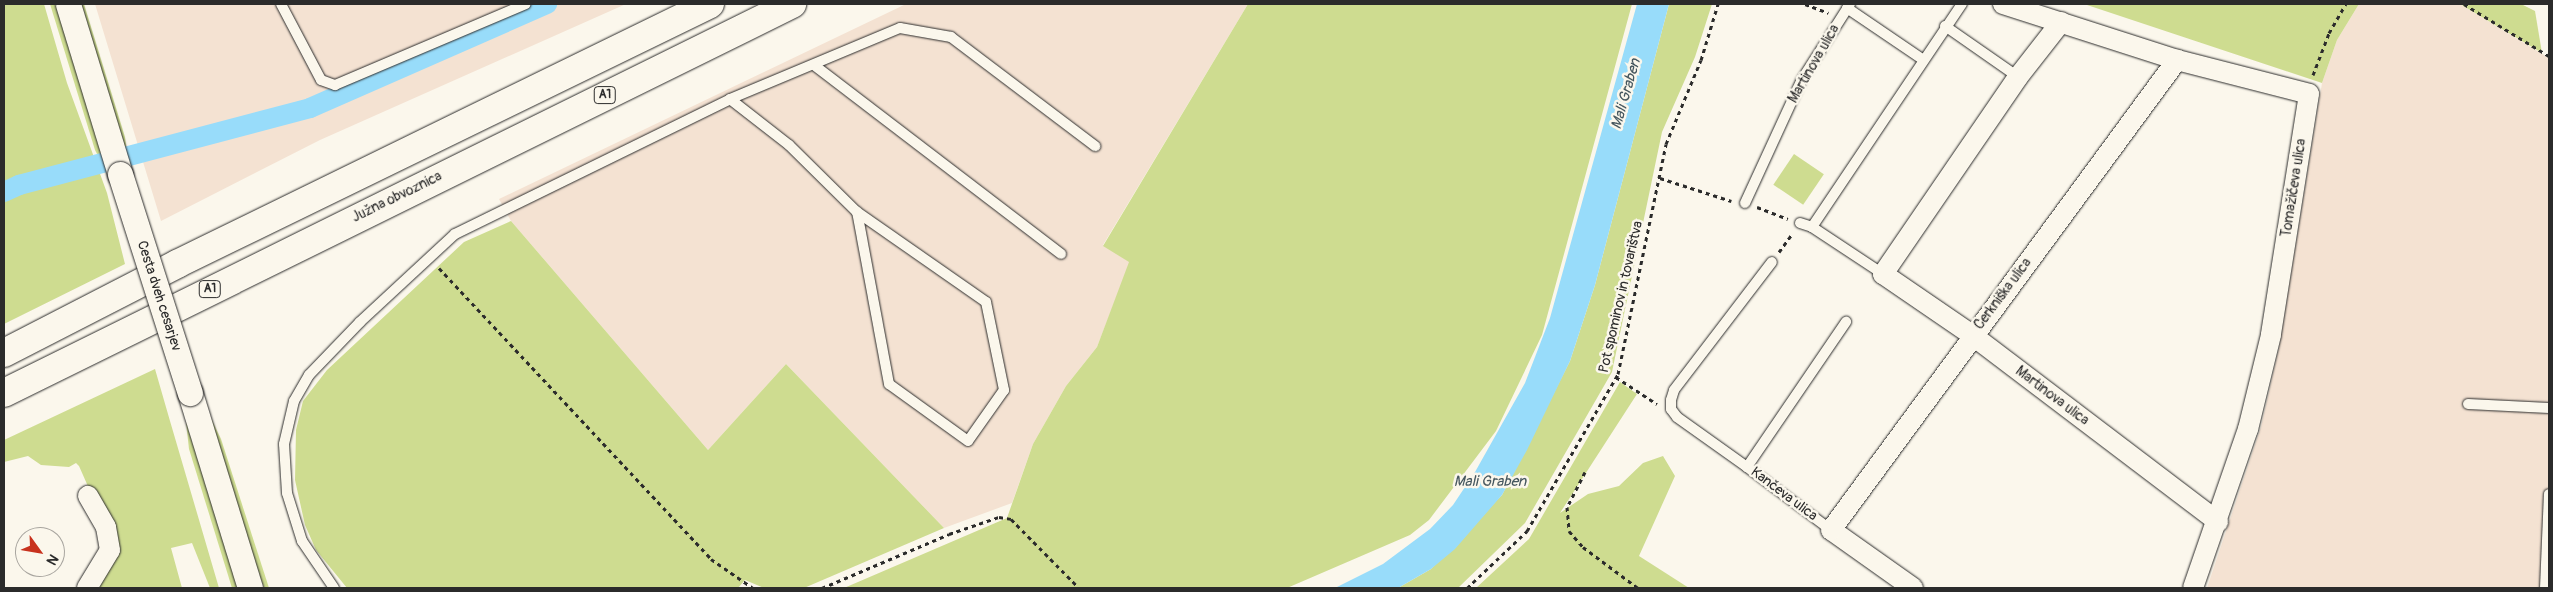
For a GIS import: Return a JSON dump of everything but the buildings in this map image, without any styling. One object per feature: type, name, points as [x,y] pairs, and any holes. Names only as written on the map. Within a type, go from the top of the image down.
[{"type":"highway","points":[[4,353],[177,264],[710,4]]},
{"type":"highway","name":"Južna obvoznica","points":[[4,393],[792,4]]},
{"type":"street","name":"Cesta dveh cesarjev","points":[[68,4],[250,588]]},
{"type":"street","points":[[2003,4],[2177,60],[2309,94]]},
{"type":"street","points":[[1882,274],[2018,77],[2061,22]]},
{"type":"street","name":"Cerkniška ulica","points":[[1831,530],[1972,335],[2177,60]]},
{"type":"street","name":"Tomažičeva ulica","points":[[2194,588],[2248,430],[2271,334],[2309,94]]},
{"type":"street","name":"Martinova ulica","points":[[1882,274],[1972,335],[2218,522]]},
{"type":"street","points":[[87,588],[110,550],[106,527],[88,496]]},
{"type":"street","name":"Kančeva ulica","points":[[1831,530],[1913,588]]},
{"type":"lane","points":[[281,4],[321,80],[336,85],[526,4]]},
{"type":"lane","points":[[1812,227],[1922,60],[1962,4]]},
{"type":"lane","name":"Martinova ulica","points":[[1745,203],[1800,81],[1848,6],[1922,60]]},
{"type":"lane","points":[[1945,26],[2018,77]]},
{"type":"lane","points":[[334,588],[308,553],[294,523],[286,480],[287,423],[294,401],[309,375],[428,256],[455,234],[730,99],[900,28],[951,37],[1095,146]]},
{"type":"lane","points":[[814,65],[1061,254]]},
{"type":"lane","points":[[730,99],[789,145],[857,212],[986,302],[1004,390],[968,441],[889,384],[857,212]]},
{"type":"lane","name":"Martinova ulica","points":[[1800,223],[1812,227],[1882,274]]},
{"type":"lane","points":[[1747,467],[1677,417],[1671,409],[1674,390],[1772,262]]},
{"type":"lane","name":"Kančeva ulica","points":[[1831,530],[1747,467],[1846,322]]},
{"type":"lane","points":[[2468,404],[2549,408]]},
{"type":"lane","points":[[2545,588],[2549,494]]},
{"type":"path","name":"Pot spominov in tovarištva","points":[[1466,588],[1527,531],[1616,377],[1666,144],[1701,60],[1718,4]]},
{"type":"path","points":[[1806,4],[1840,18]]},
{"type":"path","points":[[2309,94],[2329,33],[2346,4]]},
{"type":"path","points":[[2464,4],[2549,56]]},
{"type":"path","points":[[1772,262],[1800,223]]},
{"type":"path","points":[[428,256],[711,559],[753,588]]},
{"type":"path","points":[[1616,377],[1677,417]]},
{"type":"path","points":[[1585,472],[1567,507],[1569,531],[1583,547],[1638,588]]},
{"type":"path","points":[[822,588],[949,534],[999,517],[1011,519],[1079,588]]},
{"type":"shaded area","points":[[95,4],[626,4],[320,140],[161,221]]},
{"type":"shaded area","points":[[906,4],[1248,4],[1103,245],[1130,262],[1097,347],[1066,386],[1033,444],[1012,503],[944,528],[786,364],[708,450],[511,221],[499,199]]},
{"type":"shaded area","points":[[2359,4],[2460,4],[2549,58],[2549,588],[2207,588],[2261,427],[2279,347],[2322,83],[2337,40]]},
{"type":"green space","points":[[4,4],[44,4],[67,83],[107,193],[125,264],[4,324]]},
{"type":"green space","points":[[50,4],[56,4],[109,177],[95,150]]},
{"type":"green space","points":[[79,4],[84,4],[125,137],[129,165]]},
{"type":"green space","points":[[1248,4],[1632,4],[1542,335],[1496,431],[1429,520],[1410,535],[1287,588],[844,588],[1007,518],[1033,444],[1066,386],[1097,347],[1129,262],[1103,246]]},
{"type":"green space","points":[[1669,4],[1712,4],[1695,57],[1662,132],[1612,372],[1525,523],[1458,588],[1398,588],[1431,569],[1502,495],[1570,361],[1595,285]]},
{"type":"green space","points":[[2084,4],[2359,4],[2337,40],[2322,83]]},
{"type":"green space","points":[[2460,4],[2521,4],[2535,11],[2542,53]]},
{"type":"green space","points":[[1794,154],[1824,174],[1803,205],[1773,185]]},
{"type":"green space","points":[[511,221],[708,450],[786,364],[944,528],[804,588],[764,588],[745,580],[738,588],[347,588],[316,550],[305,525],[295,480],[296,430],[303,401],[327,370],[464,242]]},
{"type":"green space","points":[[155,369],[219,588],[210,588],[192,543],[171,548],[182,588],[92,588],[109,534],[79,466],[76,463],[69,467],[41,465],[28,456],[4,462],[4,440]]},
{"type":"green space","points":[[1620,382],[1637,394],[1560,513],[1588,494],[1619,486],[1643,463],[1663,456],[1675,476],[1639,556],[1689,588],[1476,588],[1529,539]]},
{"type":"green space","points":[[208,412],[221,439],[269,588],[264,588]]},
{"type":"green space","points":[[186,422],[238,588],[232,588],[189,449]]},
{"type":"water","name":"Mali Graben","points":[[1637,4],[1669,4],[1595,285],[1570,361],[1527,450],[1502,495],[1455,549],[1431,569],[1398,588],[1335,588],[1383,564],[1430,529],[1453,505],[1475,472],[1525,383],[1550,318]]},
{"type":"waterway","points":[[4,192],[19,185],[310,108],[547,4]]}]
